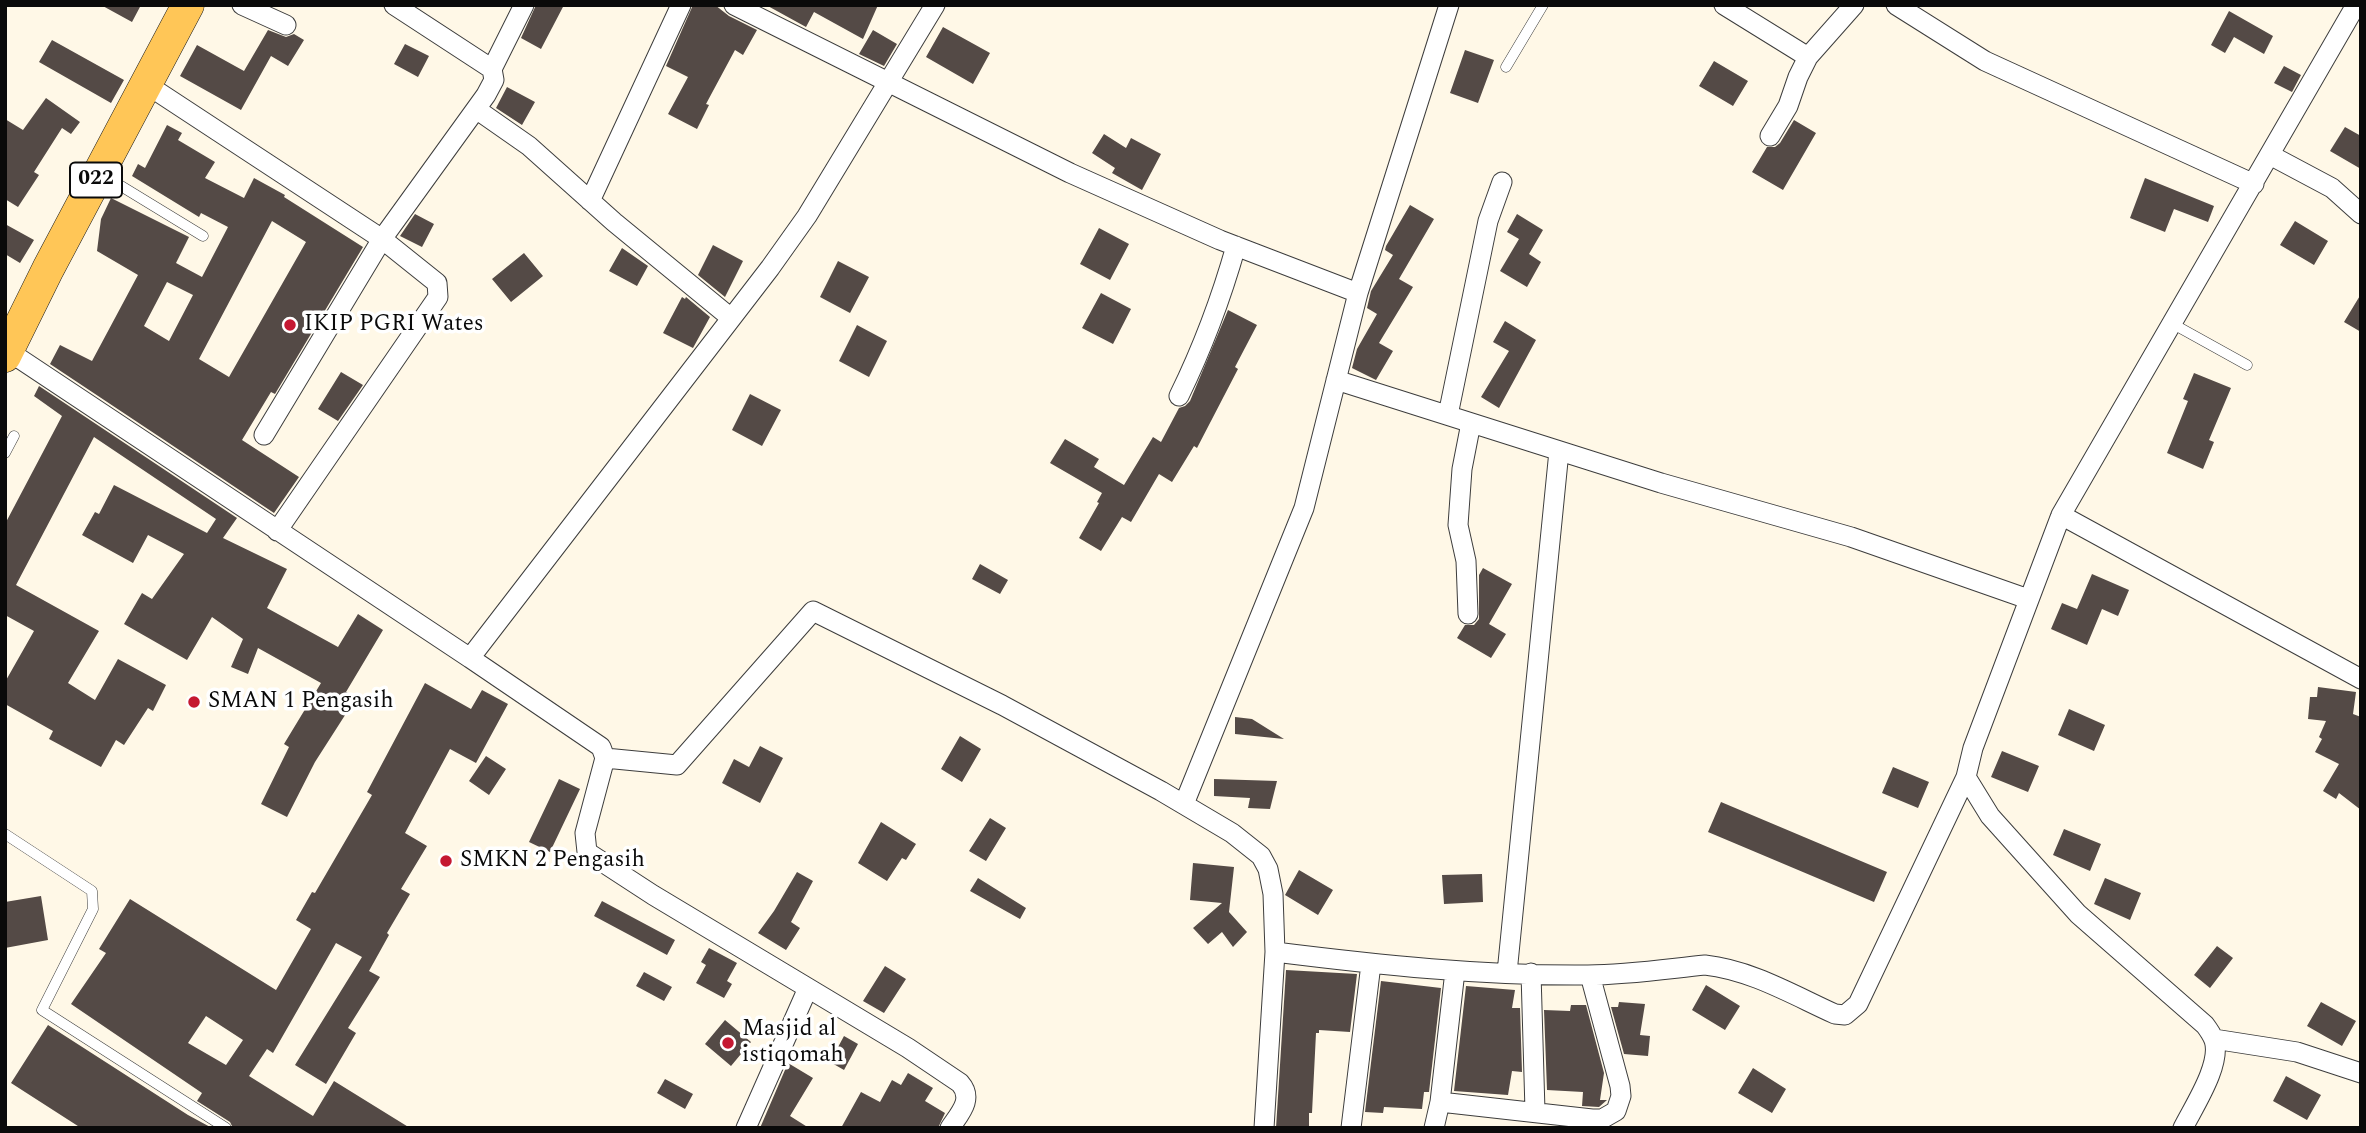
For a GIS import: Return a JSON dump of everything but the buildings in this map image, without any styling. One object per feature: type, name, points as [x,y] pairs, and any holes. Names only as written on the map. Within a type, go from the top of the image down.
[{"type":"main road","name":"022","points":[[6,352],[188,5]]},
{"type":"street","points":[[242,5],[286,25]]},
{"type":"street","points":[[394,5],[418,12],[492,69]]},
{"type":"street","points":[[264,435],[382,239],[494,80],[492,69],[524,5]]},
{"type":"street","points":[[590,201],[681,5]]},
{"type":"street","points":[[734,5],[1070,173],[1236,246],[1358,293]]},
{"type":"street","points":[[470,658],[807,215],[935,5]]},
{"type":"street","points":[[1184,804],[1304,508],[1358,293],[1450,5]]},
{"type":"street","points":[[1724,5],[1808,57]]},
{"type":"street","points":[[1770,136],[1788,106],[1808,57],[1854,5]]},
{"type":"street","points":[[1896,5],[1985,61],[2254,184]]},
{"type":"street","points":[[1275,952],[1371,964],[1531,974],[1590,975],[1705,965],[1740,971],[1835,1013],[1845,1015],[1858,1004],[1966,777],[1973,748],[2061,515],[2356,5]]},
{"type":"street","points":[[146,84],[382,239],[437,283],[438,297],[277,531]]},
{"type":"street","points":[[476,109],[535,151],[590,201],[731,318]]},
{"type":"street","points":[[2270,155],[2332,188],[2361,214]]},
{"type":"street","points":[[1448,415],[1488,221],[1502,182]]},
{"type":"street","points":[[1179,396],[1200,354],[1222,296],[1236,246]]},
{"type":"street","points":[[6,352],[91,404],[601,747],[605,758],[585,833],[587,852],[653,895],[908,1048],[960,1083],[966,1091],[966,1103],[950,1128]]},
{"type":"street","points":[[1336,380],[1661,483],[1851,537],[2028,599]]},
{"type":"street","points":[[1468,614],[1466,561],[1458,525],[1462,469],[1471,423]]},
{"type":"street","points":[[1507,973],[1559,451]]},
{"type":"street","points":[[2061,515],[2361,679]]},
{"type":"street","points":[[605,758],[677,765],[813,611],[1002,705],[1184,804],[1232,833],[1261,856],[1268,869],[1273,894],[1275,952],[1264,1128]]},
{"type":"street","points":[[1966,777],[1990,816],[2078,914],[2205,1025],[2214,1039],[2216,1053],[2210,1074],[2183,1128]]},
{"type":"street","points":[[1351,1128],[1371,964]]},
{"type":"street","points":[[1434,1128],[1440,1102],[1455,971]]},
{"type":"street","points":[[1531,974],[1535,1111]]},
{"type":"street","points":[[1440,1102],[1535,1111],[1592,1123],[1616,1111],[1621,1096],[1620,1086],[1590,975]]},
{"type":"street","points":[[747,1128],[808,988]]},
{"type":"street","points":[[2214,1039],[2297,1052],[2361,1073]]},
{"type":"lane","points":[[1506,67],[1543,5]]},
{"type":"lane","points":[[100,172],[202,236]]},
{"type":"lane","points":[[2173,324],[2247,365]]},
{"type":"lane","points":[[5,453],[14,436]]},
{"type":"lane","points":[[5,834],[92,891],[93,909],[42,1010],[226,1128]]},
{"type":"place","name":"IKIP PGRI Wates","points":[[290,325]]},
{"type":"place","name":"SMAN 1 Pengasih","points":[[194,702]]},
{"type":"place","name":"SMKN 2 Pengasih","points":[[446,861]]},
{"type":"place","name":"Masjid al istiqomah","points":[[728,1043]]}]
